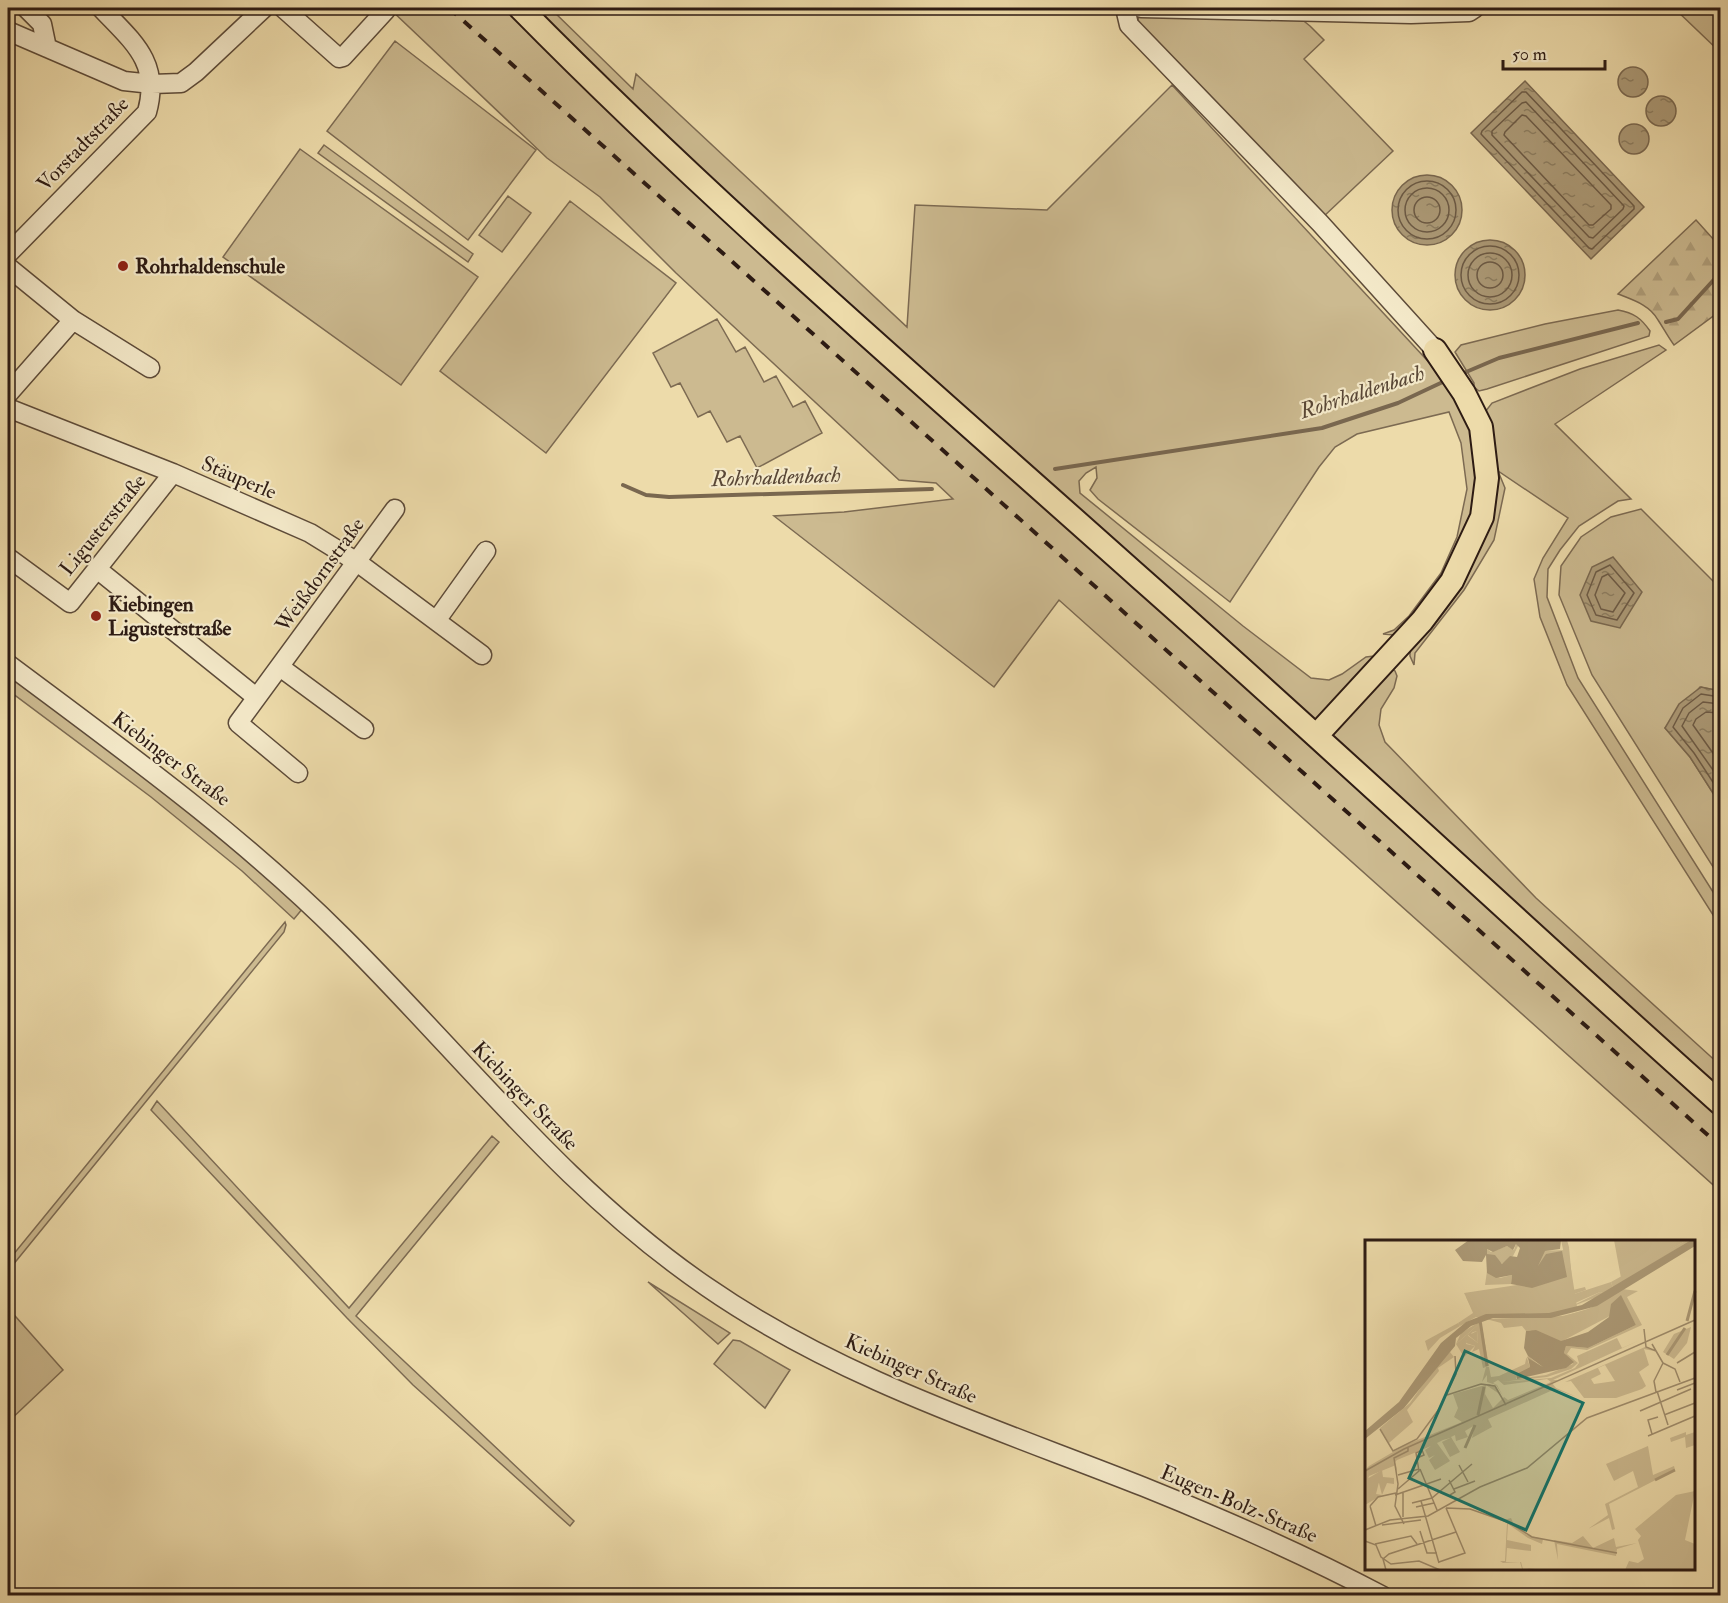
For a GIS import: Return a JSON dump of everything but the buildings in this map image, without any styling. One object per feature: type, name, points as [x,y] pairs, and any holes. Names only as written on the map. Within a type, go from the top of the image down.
[{"type":"main road","points":[[520,8],[644,131],[784,261],[1142,579],[1720,1103]]},
{"type":"main road","points":[[1316,736],[1422,621],[1452,580],[1482,517],[1487,478],[1481,427],[1464,393],[1440,356]]},
{"type":"street","points":[[26,8],[42,24],[48,48]]},
{"type":"street","points":[[101,8],[133,41],[144,58],[152,84]]},
{"type":"street","points":[[8,31],[124,81],[152,84],[181,83],[196,72],[264,8]]},
{"type":"street","points":[[283,8],[339,58],[343,57],[386,10],[383,8]]},
{"type":"street","points":[[1125,8],[1129,25],[1320,224],[1440,356]]},
{"type":"street","points":[[1141,8],[1411,14],[1469,12],[1475,8]]},
{"type":"street","name":"Vorstadtstraße","points":[[8,254],[147,112],[152,84]]},
{"type":"street","points":[[8,267],[73,320],[150,368]]},
{"type":"street","points":[[8,394],[73,320]]},
{"type":"street","name":"Stäuperle","points":[[8,408],[173,473],[310,533],[357,562],[482,655]]},
{"type":"street","name":"Ligusterstraße","points":[[10,559],[70,603],[173,473]]},
{"type":"street","name":"Weißdornstraße","points":[[298,773],[238,723],[395,509]]},
{"type":"street","points":[[436,621],[486,551]]},
{"type":"street","points":[[97,569],[256,698]]},
{"type":"street","name":"Kiebinger Straße","points":[[8,664],[187,799],[275,871],[346,939],[547,1153],[604,1208],[677,1266],[742,1310],[849,1368],[937,1407],[1075,1461]]},
{"type":"street","name":"Weißdornstraße","points":[[280,667],[364,729]]},
{"type":"street","name":"Eugen-Bolz-Straße","points":[[1075,1461],[1258,1535],[1383,1596]]},
{"type":"green space","points":[[389,8],[550,8],[633,89],[636,74],[907,327],[915,205],[1047,210],[1172,85],[1437,371],[1462,406],[1474,443],[1476,490],[1467,537],[1430,600],[1394,635],[1383,634],[1394,630],[1409,616],[1441,573],[1457,537],[1467,489],[1461,443],[1449,412],[1357,434],[1335,447],[1319,467],[1230,602],[1098,499],[1090,490],[1097,478],[1096,467],[1079,481],[1080,493],[1243,626],[1311,678],[1329,680],[1366,657],[1374,656],[1395,671],[1397,676],[1394,688],[1381,709],[1379,725],[1385,742],[1536,898],[1720,1065],[1720,1191],[1059,600],[994,687],[774,516],[844,512],[953,499],[936,483],[899,480],[676,273],[600,197],[547,158]]},
{"type":"green space","points":[[1674,8],[1720,8],[1720,52]]},
{"type":"green space","points":[[1141,13],[1300,18],[1324,40],[1304,59],[1393,151],[1322,218],[1140,28],[1138,19]]},
{"type":"green space","points":[[395,41],[536,150],[468,240],[327,131]]},
{"type":"green space","points":[[324,145],[473,254],[468,262],[318,153]]},
{"type":"green space","points":[[300,149],[478,277],[401,385],[223,257]]},
{"type":"green space","points":[[508,196],[531,213],[502,252],[479,235]]},
{"type":"green space","points":[[570,201],[676,283],[546,453],[440,371]]},
{"type":"green space","points":[[1696,220],[1714,240],[1720,234],[1720,311],[1674,345],[1650,310],[1618,294]]},
{"type":"green space","points":[[1618,310],[1640,319],[1650,331],[1649,336],[1487,389],[1479,391],[1474,387],[1474,383],[1455,352],[1461,345],[1545,324]]},
{"type":"green space","points":[[717,319],[736,352],[745,347],[764,382],[776,376],[793,407],[805,401],[822,433],[757,468],[740,436],[727,442],[710,411],[698,417],[680,383],[671,387],[653,353]]},
{"type":"green space","points":[[1659,345],[1666,350],[1555,424],[1631,499],[1618,501],[1579,526],[1548,569],[1547,597],[1578,678],[1720,903],[1720,926],[1567,685],[1540,617],[1534,579],[1543,558],[1568,518],[1498,471],[1505,488],[1494,540],[1464,590],[1415,653],[1414,665],[1410,656],[1410,649],[1466,575],[1485,412],[1492,403],[1580,369]]},
{"type":"green space","points":[[1641,509],[1720,588],[1720,691],[1700,687],[1665,728],[1690,757],[1720,804],[1720,878],[1592,675],[1559,595],[1561,566],[1581,537],[1611,517]]},
{"type":"green space","points":[[8,674],[188,809],[303,908],[294,919],[242,871],[151,797],[8,690]]},
{"type":"green space","points":[[285,922],[284,932],[8,1271],[8,1261]]},
{"type":"green space","points":[[157,1101],[349,1308],[492,1136],[499,1142],[356,1316],[574,1521],[570,1526],[413,1385],[347,1318],[151,1110]]},
{"type":"green space","points":[[648,1282],[730,1333],[718,1344]]},
{"type":"green space","points":[[8,1308],[63,1370],[8,1422]]},
{"type":"green space","points":[[733,1340],[740,1341],[790,1370],[765,1408],[714,1364]]},
{"type":"water","points":[[1633,67],[1639,68],[1647,76],[1647,88],[1639,96],[1633,97],[1627,96],[1619,88],[1618,82],[1619,76],[1627,68]]},
{"type":"water","points":[[1525,81],[1644,207],[1591,259],[1471,133]]},
{"type":"water","points":[[1661,96],[1667,97],[1675,105],[1675,117],[1667,125],[1661,126],[1655,125],[1647,117],[1646,111],[1647,105],[1655,97]]},
{"type":"water","points":[[1634,124],[1640,125],[1648,133],[1648,145],[1640,153],[1634,154],[1628,153],[1620,145],[1619,139],[1620,133],[1628,125]]},
{"type":"water","points":[[1427,175],[1440,178],[1452,185],[1459,197],[1462,210],[1459,223],[1452,235],[1440,242],[1427,245],[1414,242],[1402,235],[1395,223],[1392,210],[1395,197],[1402,185],[1414,178]]},
{"type":"water","points":[[1490,240],[1503,243],[1515,250],[1522,262],[1525,275],[1522,288],[1515,300],[1503,307],[1490,310],[1477,307],[1465,300],[1458,288],[1455,275],[1458,262],[1465,250],[1477,243]]},
{"type":"water","points":[[1613,557],[1642,592],[1620,628],[1591,621],[1580,595],[1592,567]]},
{"type":"water","points":[[1701,687],[1720,691],[1720,804],[1690,757],[1665,728],[1679,704]]},
{"type":"waterway","name":"Rohrhaldenbach","points":[[1666,322],[1678,319],[1720,273]]},
{"type":"waterway","name":"Rohrhaldenbach","points":[[1459,375],[1499,358],[1638,323]]},
{"type":"waterway","name":"Rohrhaldenbach","points":[[1055,469],[1322,428],[1398,403],[1447,380]]},
{"type":"waterway","name":"Rohrhaldenbach","points":[[623,485],[646,495],[669,497],[932,489]]},
{"type":"railway","points":[[449,8],[1720,1146]]},
{"type":"place","name":"Rohrhaldenschule","points":[[123,266]]},
{"type":"place","name":"Kiebingen Ligusterstraße","points":[[96,616]]}]
